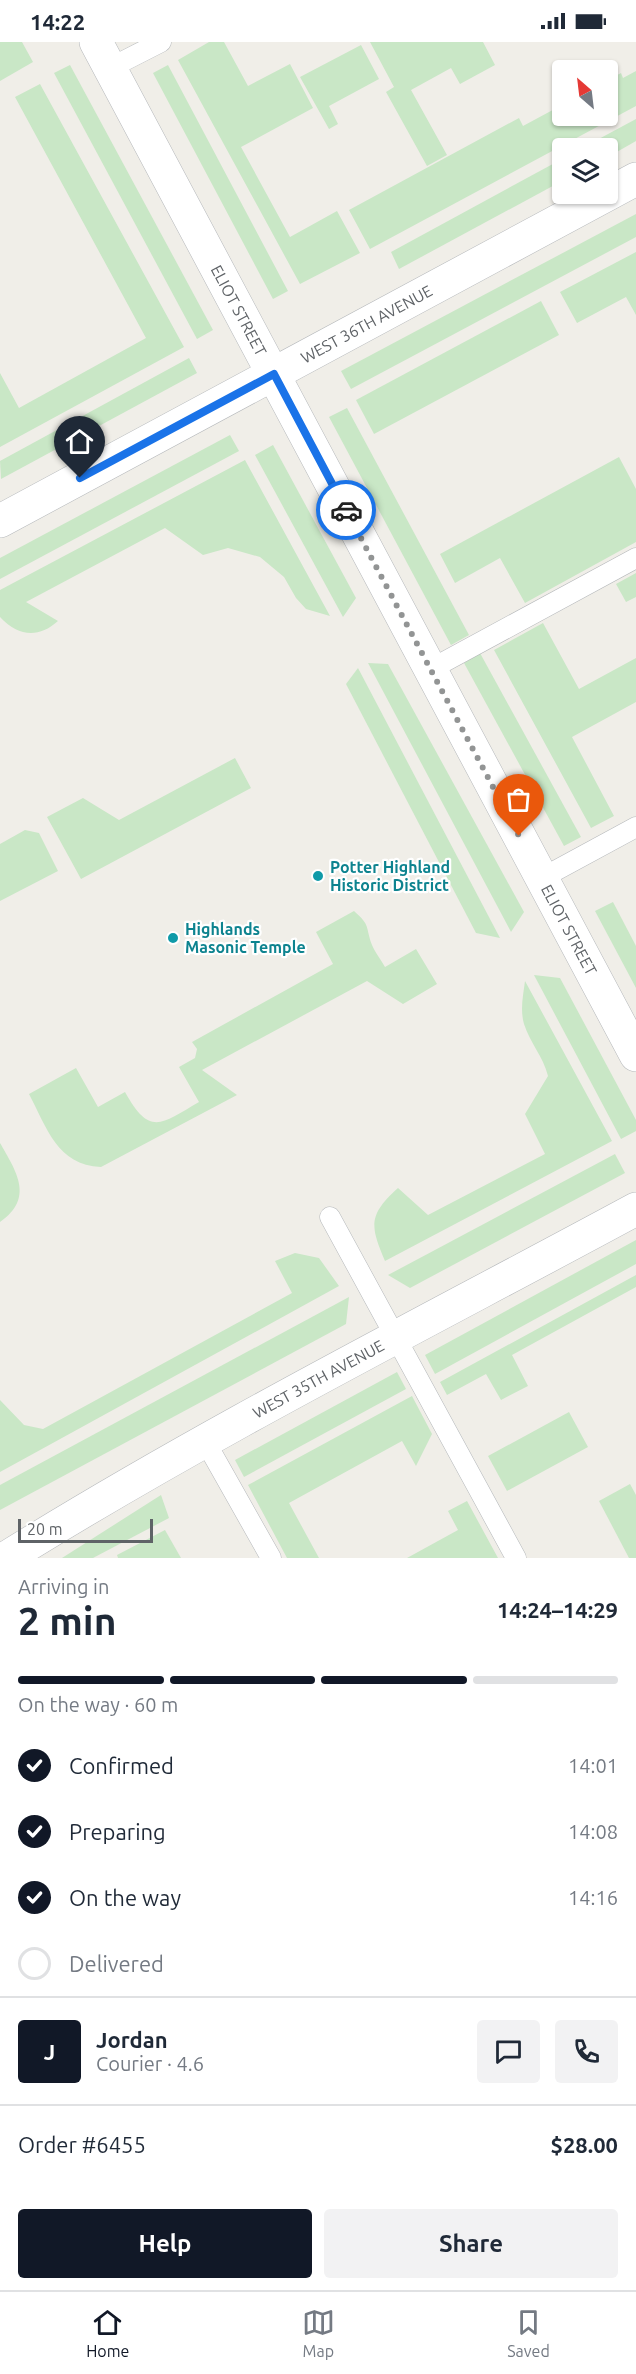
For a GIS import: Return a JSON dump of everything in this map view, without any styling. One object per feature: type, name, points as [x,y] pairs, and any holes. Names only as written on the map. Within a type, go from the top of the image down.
[{"type":"street","name":"ELIOT STREET","points":[[103,55],[636,1055]]},
{"type":"street","name":"WEST 36TH AVENUE","points":[[0,521],[636,179]]},
{"type":"street","name":"WEST 35TH AVENUE","points":[[6,1558],[87,1508],[206,1441],[636,1209]]},
{"type":"lane","points":[[103,55],[161,42]]},
{"type":"lane","points":[[430,669],[636,558]]},
{"type":"lane","points":[[542,878],[636,827]]},
{"type":"lane","points":[[330,1217],[516,1558]]},
{"type":"lane","points":[[206,1441],[271,1558]]},
{"type":"green space","points":[[0,42],[22,42],[33,62],[0,81]]},
{"type":"green space","points":[[209,42],[224,42],[248,86],[290,64],[313,108],[241,147],[290,237],[337,211],[360,253],[300,284],[178,60]]},
{"type":"green space","points":[[370,42],[483,42],[495,65],[460,84],[451,68],[411,90],[447,155],[427,166],[386,92],[394,87]]},
{"type":"green space","points":[[361,45],[379,79],[329,106],[338,124],[329,129],[300,77]]},
{"type":"green space","points":[[70,65],[213,330],[197,339],[54,73]]},
{"type":"green space","points":[[168,65],[288,291],[273,299],[153,73]]},
{"type":"green space","points":[[636,71],[636,106],[618,116],[618,75],[621,73],[623,78]]},
{"type":"green space","points":[[40,84],[184,347],[0,447],[0,373],[19,408],[146,338],[15,97]]},
{"type":"green space","points":[[552,110],[552,126],[599,126],[576,138],[552,138],[552,151],[370,249],[349,210],[519,118],[523,126]]},
{"type":"green space","points":[[636,119],[636,141],[618,151],[618,138],[601,138]]},
{"type":"green space","points":[[552,164],[552,186],[399,269],[391,252]]},
{"type":"green space","points":[[636,214],[636,237],[351,389],[341,371]]},
{"type":"green space","points":[[636,252],[636,315],[626,297],[577,323],[560,292]]},
{"type":"green space","points":[[541,301],[559,335],[374,434],[356,400]]},
{"type":"green space","points":[[189,358],[197,373],[1,479],[0,461]]},
{"type":"green space","points":[[347,408],[469,635],[451,645],[329,417]]},
{"type":"green space","points":[[230,435],[239,451],[0,579],[0,558]]},
{"type":"green space","points":[[273,445],[356,598],[343,617],[255,455]]},
{"type":"green space","points":[[619,457],[636,489],[636,542],[525,603],[500,558],[455,583],[440,554]]},
{"type":"green space","points":[[245,460],[330,616],[306,609],[296,598],[284,577],[260,557],[228,548],[203,555],[165,528],[26,602],[58,621],[51,627],[36,633],[28,633],[14,628],[0,617],[0,590]]},
{"type":"green space","points":[[636,573],[636,597],[626,602],[616,584]]},
{"type":"green space","points":[[543,623],[579,689],[636,658],[636,702],[572,737],[614,816],[591,828],[494,650]]},
{"type":"green space","points":[[480,653],[581,837],[564,846],[464,663]]},
{"type":"green space","points":[[368,663],[388,664],[524,912],[511,932]]},
{"type":"green space","points":[[358,668],[500,938],[476,933],[346,684]]},
{"type":"green space","points":[[235,758],[251,788],[81,879],[47,817],[83,798],[119,820]]},
{"type":"green space","points":[[25,830],[39,833],[58,871],[0,901],[0,844]]},
{"type":"green space","points":[[613,902],[636,946],[636,988],[595,911]]},
{"type":"green space","points":[[354,911],[365,923],[372,945],[385,967],[416,949],[437,984],[403,1004],[367,981],[202,1070],[237,1095],[101,1167],[86,1165],[74,1160],[55,1142],[29,1094],[76,1068],[98,1107],[125,1092],[142,1116],[149,1121],[157,1122],[175,1116],[199,1102],[179,1067],[195,1058],[197,1049],[192,1042],[333,964],[316,932]]},
{"type":"green space","points":[[534,975],[560,978],[636,1120],[636,1131],[621,1139]]},
{"type":"green space","points":[[525,981],[612,1141],[385,1261],[376,1239],[375,1222],[381,1206],[398,1188],[428,1215],[545,1154],[525,1114],[548,1076],[524,1024],[522,1008]]},
{"type":"green space","points":[[0,1143],[16,1174],[20,1194],[11,1213],[0,1222]]},
{"type":"green space","points":[[615,1154],[625,1173],[410,1288],[388,1275]]},
{"type":"green space","points":[[636,1240],[636,1264],[435,1374],[425,1355]]},
{"type":"green space","points":[[295,1253],[319,1258],[339,1286],[0,1472],[0,1400],[24,1425],[43,1429],[292,1293],[275,1261]]},
{"type":"green space","points":[[636,1275],[636,1287],[512,1355],[528,1386],[501,1400],[486,1374],[447,1395],[440,1382]]},
{"type":"green space","points":[[349,1297],[346,1324],[0,1510],[0,1485]]},
{"type":"green space","points":[[397,1372],[406,1389],[244,1477],[235,1460]]},
{"type":"green space","points":[[412,1396],[432,1434],[416,1466],[402,1441],[289,1503],[319,1558],[287,1558],[248,1485]]},
{"type":"green space","points":[[569,1412],[588,1447],[507,1491],[488,1456]]},
{"type":"green space","points":[[630,1484],[636,1495],[636,1558],[629,1558],[599,1501]]},
{"type":"green space","points":[[161,1495],[169,1518],[93,1558],[62,1558]]},
{"type":"green space","points":[[467,1501],[498,1558],[407,1558],[458,1530],[448,1511]]},
{"type":"green space","points":[[165,1530],[181,1558],[118,1558],[117,1555]]},
{"type":"way so far","points":[[346,510],[519,836]]},
{"type":"place","name":"Potter Highland Historic District","points":[[318,876]]},
{"type":"place","name":"Highlands Masonic Temple","points":[[173,938]]},
{"type":"route","points":[[80,478],[274,374],[346,510]]}]
